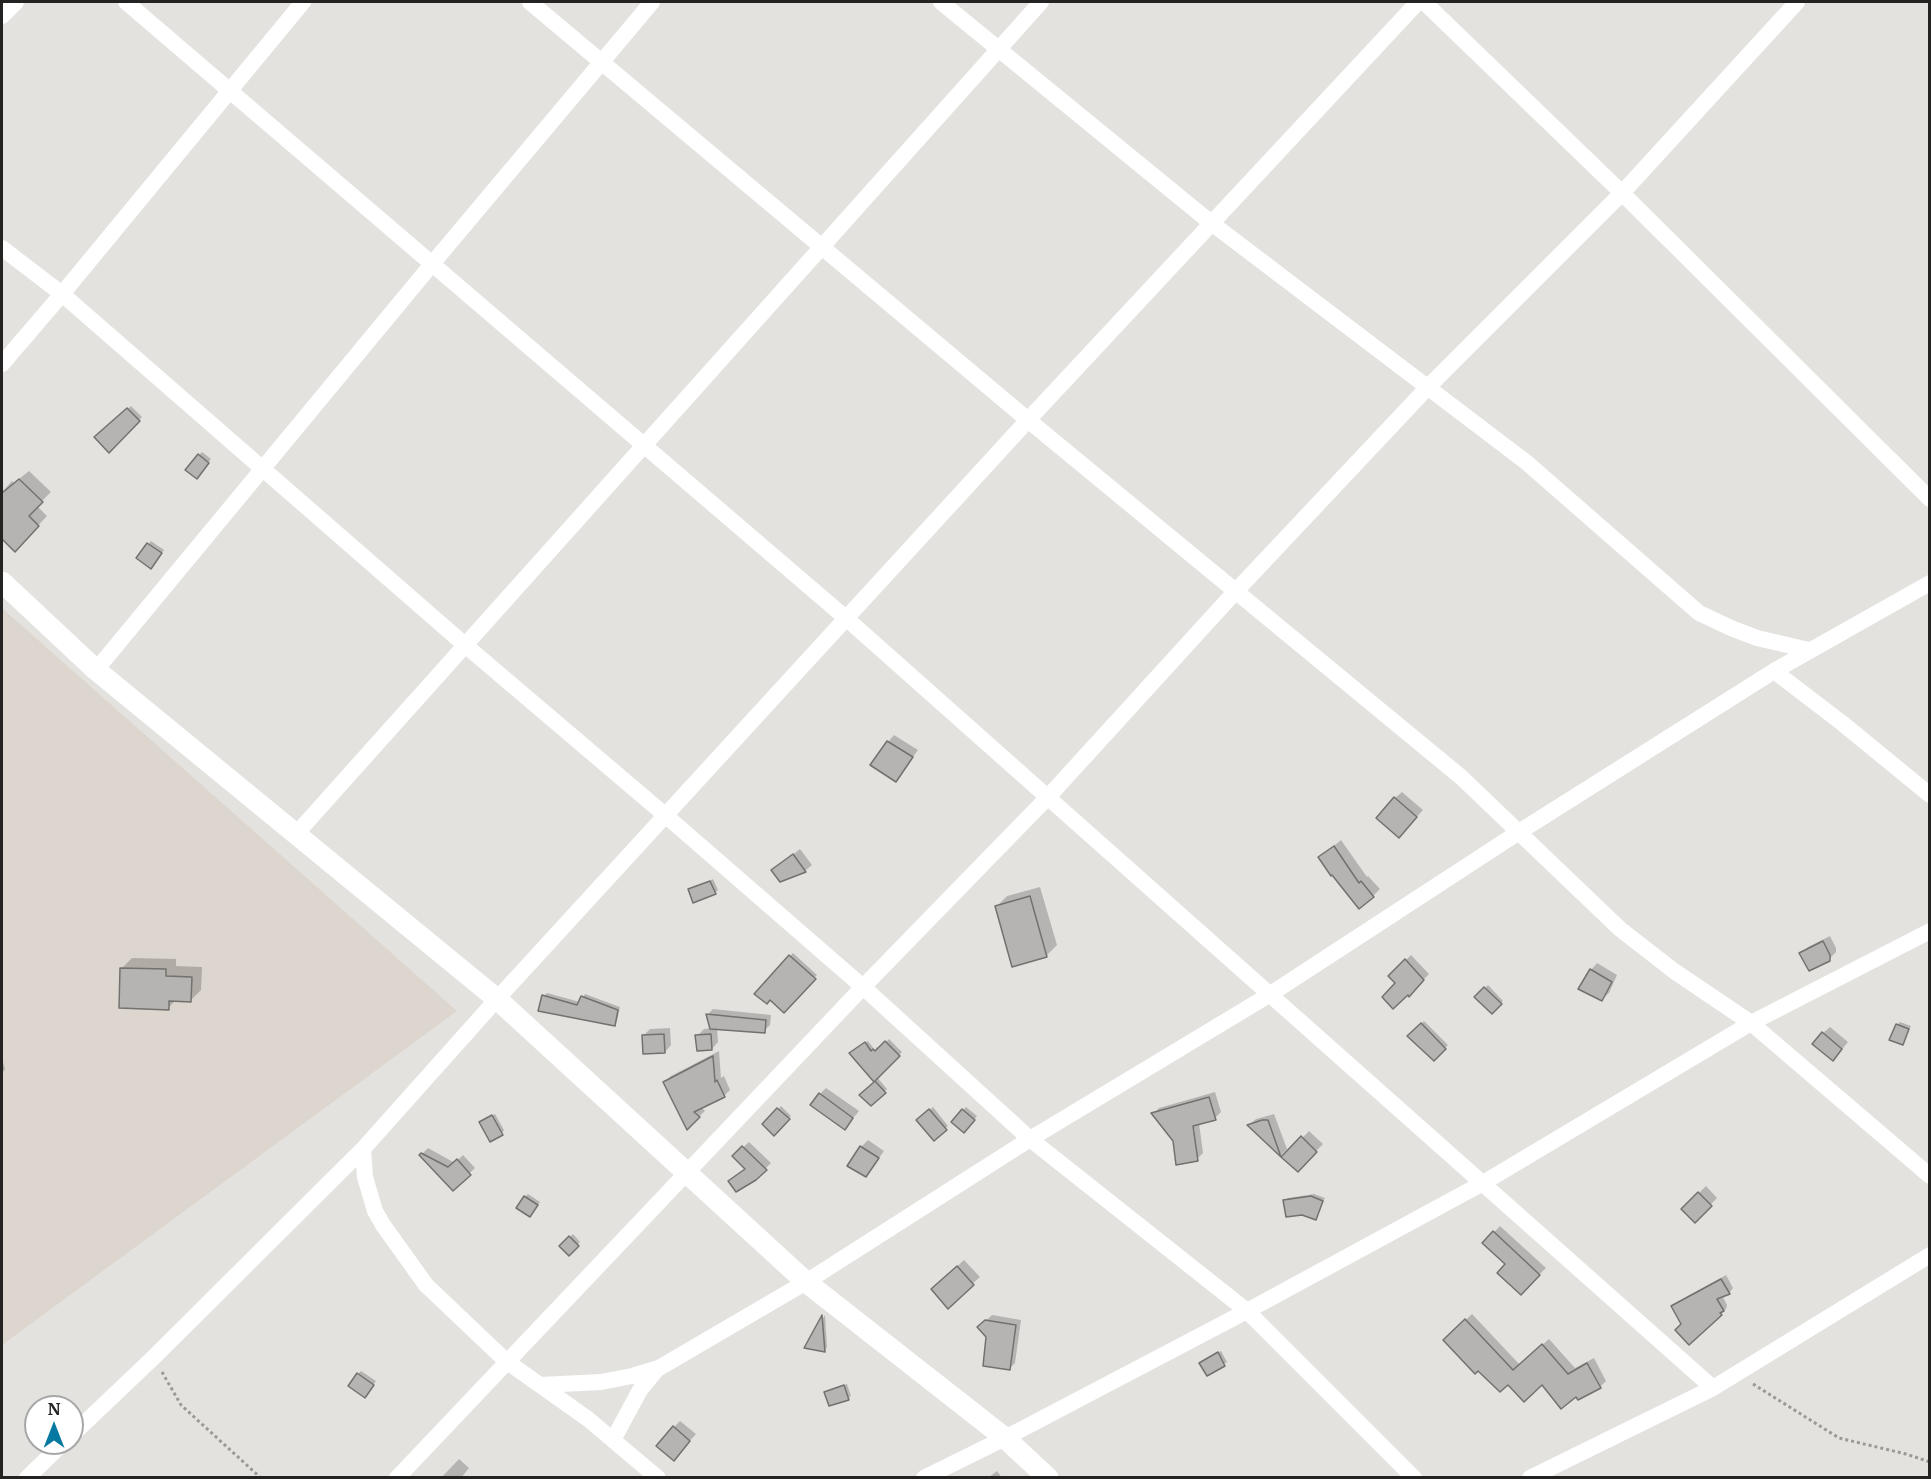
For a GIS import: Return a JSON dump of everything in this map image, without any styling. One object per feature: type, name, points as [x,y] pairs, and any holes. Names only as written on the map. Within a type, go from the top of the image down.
[{"type":"street","points":[[2,15],[16,2]]},
{"type":"street","points":[[126,2],[847,619],[1713,1388]]},
{"type":"street","points":[[2,364],[303,2]]},
{"type":"street","points":[[530,2],[1028,420],[1461,777],[1620,929],[1674,972],[1751,1023],[1929,1176]]},
{"type":"street","points":[[96,670],[652,2]]},
{"type":"street","points":[[941,2],[1210,222],[1526,462],[1699,613],[1756,638],[1809,650]]},
{"type":"street","points":[[297,833],[1041,2]]},
{"type":"street","points":[[84,1423],[363,1149],[665,814],[847,619],[1210,222],[1418,2]]},
{"type":"street","points":[[1424,2],[1622,193],[1929,499]]},
{"type":"street","points":[[397,1478],[863,987],[1048,798],[1235,592],[1428,387],[1622,193],[1797,2]]},
{"type":"street","points":[[2,248],[62,294],[465,645],[665,814],[863,987],[1030,1139],[1247,1311],[1414,1478]]},
{"type":"street","points":[[2,582],[96,670],[497,999],[806,1282],[1005,1438],[1048,1478]]},
{"type":"street","points":[[541,1385],[601,1382],[659,1368],[806,1282],[1030,1139],[1269,995],[1519,832],[1774,671],[1929,583]]},
{"type":"street","points":[[1774,671],[1929,795]]},
{"type":"street","points":[[924,1478],[1247,1311],[1483,1183],[1751,1023],[1929,931]]},
{"type":"street","points":[[363,1149],[368,1189],[375,1211],[383,1226],[426,1285],[460,1320],[506,1361],[588,1419],[658,1478]]},
{"type":"street","points":[[1530,1478],[1713,1388],[1929,1255]]},
{"type":"street","points":[[613,1440],[640,1390],[659,1368]]},
{"type":"street","points":[[27,1478],[51,1455]]},
{"type":"path","points":[[153,1357],[181,1405],[261,1478]]},
{"type":"path","points":[[1736,1374],[1839,1438],[1929,1462]]},
{"type":"shaded area","points":[[2,608],[457,1011],[2,1345]]},
{"type":"building","points":[[127,408],[140,421],[109,453],[94,437]]},
{"type":"building","points":[[198,454],[209,463],[197,479],[185,470]]},
{"type":"building","points":[[19,479],[43,502],[29,516],[39,526],[15,552],[2,539],[2,493]]},
{"type":"building","points":[[147,543],[162,553],[151,569],[136,558]]},
{"type":"building","points":[[887,741],[913,757],[896,782],[870,765]]},
{"type":"building","points":[[1394,797],[1417,817],[1399,838],[1376,818]]},
{"type":"building","points":[[1334,846],[1359,883],[1361,881],[1374,897],[1359,909],[1318,857]]},
{"type":"building","points":[[793,854],[806,872],[780,882],[771,870]]},
{"type":"building","points":[[710,881],[716,894],[693,903],[688,889]]},
{"type":"building","points":[[1030,896],[1047,957],[1012,967],[995,906]]},
{"type":"building","points":[[1823,941],[1830,955],[1830,961],[1809,971],[1799,953]]},
{"type":"building","points":[[789,955],[816,979],[784,1013],[770,1000],[767,1004],[754,994]]},
{"type":"building","points":[[1405,959],[1424,980],[1409,997],[1408,995],[1393,1009],[1382,997],[1395,983],[1388,976]]},
{"type":"building","points":[[120,968],[166,969],[166,976],[192,977],[191,1002],[169,1001],[169,1010],[119,1008]]},
{"type":"building","points":[[1590,969],[1612,982],[1602,1001],[1578,989]]},
{"type":"building","points":[[1484,987],[1502,1004],[1492,1014],[1474,997]]},
{"type":"building","points":[[542,995],[577,1005],[581,996],[618,1010],[615,1026],[538,1011]]},
{"type":"building","points":[[706,1014],[766,1020],[765,1033],[710,1029]]},
{"type":"building","points":[[1421,1023],[1446,1049],[1434,1061],[1407,1036]]},
{"type":"building","points":[[1896,1024],[1909,1029],[1903,1045],[1889,1040]]},
{"type":"building","points":[[1822,1032],[1842,1049],[1833,1061],[1812,1044]]},
{"type":"building","points":[[664,1034],[665,1053],[643,1054],[642,1035]]},
{"type":"building","points":[[711,1034],[712,1050],[697,1051],[695,1035]]},
{"type":"building","points":[[885,1041],[900,1056],[875,1081],[886,1093],[871,1106],[859,1095],[874,1082],[849,1053],[865,1042],[871,1051],[873,1049],[875,1051]]},
{"type":"building","points":[[713,1056],[715,1082],[717,1080],[725,1097],[694,1112],[700,1117],[687,1130],[663,1082]]},
{"type":"building","points":[[819,1093],[853,1118],[845,1130],[810,1105]]},
{"type":"building","points":[[1209,1097],[1216,1120],[1193,1126],[1198,1161],[1176,1165],[1173,1141],[1151,1113]]},
{"type":"building","points":[[777,1108],[790,1119],[774,1136],[762,1124]]},
{"type":"building","points":[[929,1109],[947,1130],[934,1141],[916,1120]]},
{"type":"building","points":[[962,1109],[975,1120],[964,1133],[951,1122]]},
{"type":"building","points":[[492,1115],[503,1135],[490,1142],[479,1122]]},
{"type":"building","points":[[1268,1120],[1281,1157],[1247,1125]]},
{"type":"building","points":[[1301,1136],[1317,1152],[1298,1172],[1281,1157]]},
{"type":"building","points":[[742,1146],[767,1170],[736,1192],[728,1181],[745,1169],[732,1156]]},
{"type":"building","points":[[860,1146],[879,1158],[866,1177],[847,1166]]},
{"type":"building","points":[[421,1153],[448,1167],[457,1159],[471,1175],[453,1191],[419,1155]]},
{"type":"building","points":[[1698,1192],[1712,1206],[1695,1223],[1681,1209]]},
{"type":"building","points":[[524,1196],[538,1205],[530,1217],[516,1208]]},
{"type":"building","points":[[1311,1196],[1323,1201],[1316,1220],[1302,1215],[1286,1217],[1283,1200]]},
{"type":"building","points":[[1493,1231],[1540,1275],[1521,1295],[1497,1273],[1505,1264],[1482,1243]]},
{"type":"building","points":[[569,1236],[579,1246],[569,1256],[559,1246]]},
{"type":"building","points":[[957,1266],[974,1285],[948,1309],[931,1289]]},
{"type":"building","points":[[1721,1279],[1730,1294],[1717,1299],[1724,1311],[1689,1345],[1675,1330],[1681,1324],[1671,1306]]},
{"type":"building","points":[[822,1315],[825,1352],[804,1348]]},
{"type":"building","points":[[1465,1319],[1513,1370],[1542,1344],[1568,1374],[1587,1363],[1601,1388],[1578,1400],[1576,1397],[1561,1409],[1542,1385],[1524,1402],[1508,1385],[1500,1392],[1478,1371],[1475,1374],[1443,1340]]},
{"type":"building","points":[[985,1320],[1016,1325],[1010,1370],[983,1366],[986,1337],[977,1327]]},
{"type":"building","points":[[1218,1352],[1225,1366],[1207,1376],[1199,1363]]},
{"type":"building","points":[[357,1373],[374,1385],[365,1398],[348,1386]]},
{"type":"building","points":[[844,1385],[849,1400],[829,1406],[824,1392]]},
{"type":"building","points":[[673,1426],[690,1441],[674,1461],[656,1446]]}]
